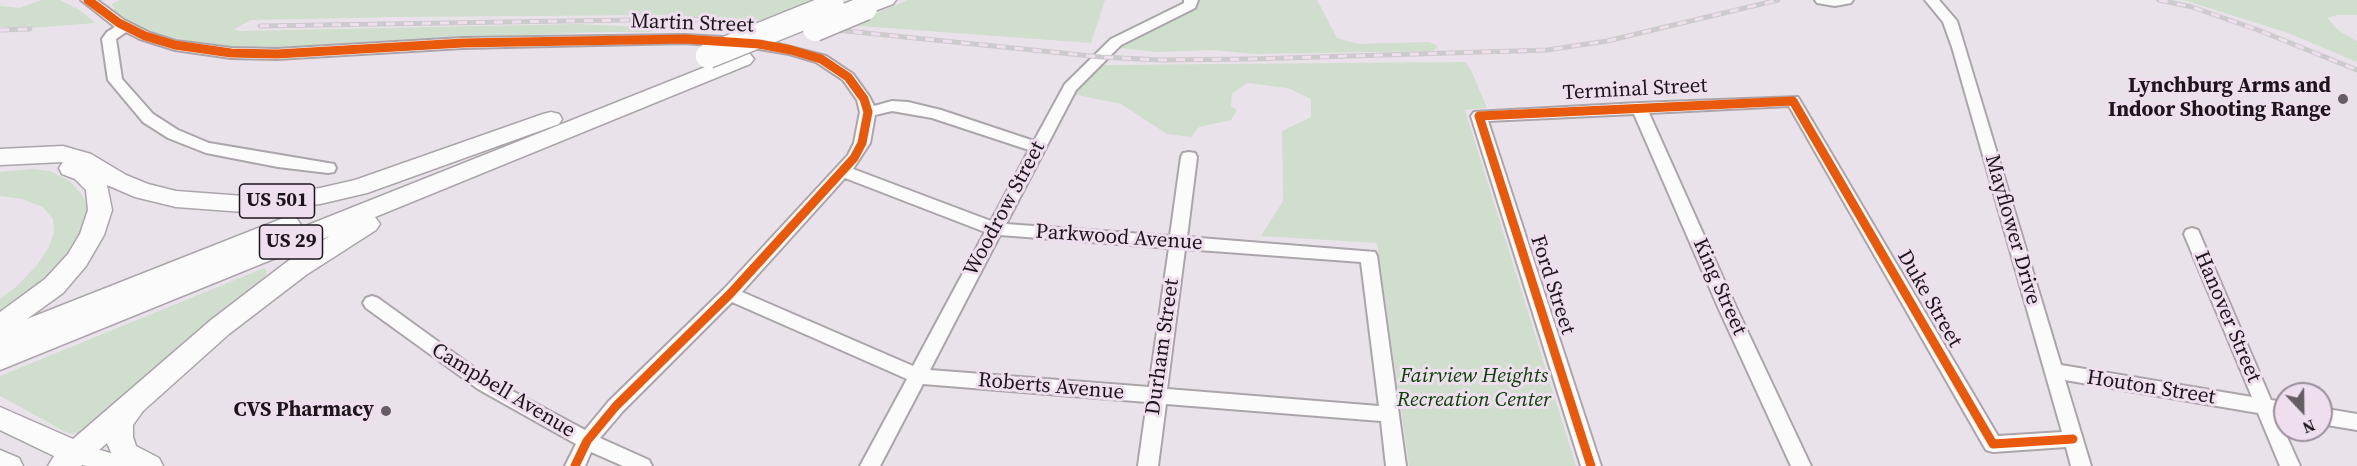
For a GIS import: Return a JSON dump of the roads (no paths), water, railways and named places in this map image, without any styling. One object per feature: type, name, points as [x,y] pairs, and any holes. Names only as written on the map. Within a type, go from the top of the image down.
[{"type":"highway","name":"US 29","points":[[0,341],[708,56],[848,5],[886,0]]},
{"type":"highway","name":"US 29","points":[[0,360],[743,59],[848,5]]},
{"type":"highway","name":"US 501","points":[[0,157],[63,154],[83,160],[118,181],[142,191],[207,202],[254,203],[320,196],[359,187],[551,119]]},
{"type":"highway","points":[[0,418],[69,460],[220,327],[271,288],[354,231],[418,197],[583,124]]},
{"type":"highway","points":[[0,165],[39,162],[64,165],[83,173],[97,188],[100,210],[92,235],[77,260],[54,286],[0,326]]},
{"type":"highway","points":[[145,391],[120,422],[119,437],[125,454],[149,466]]},
{"type":"highway","points":[[0,462],[9,466]]},
{"type":"main road","points":[[69,460],[122,466]]},
{"type":"street","points":[[91,3],[110,0]]},
{"type":"street","name":"Woodrow Street","points":[[870,466],[1064,97],[1077,78],[1116,42],[1177,12],[1190,4],[1191,0]]},
{"type":"street","points":[[1822,0],[1828,2],[1845,0]]},
{"type":"street","name":"Mayflower Drive","points":[[1932,0],[1950,21],[1959,47],[2081,466]]},
{"type":"street","name":"Martin Street","points":[[91,3],[125,27],[175,45],[231,53],[277,54],[463,43],[685,39],[759,44],[801,53],[835,67],[856,86],[868,112]]},
{"type":"street","points":[[125,27],[109,39],[115,80],[148,118],[173,134],[206,148],[328,168]]},
{"type":"street","name":"Terminal Street","points":[[1479,116],[1792,101]]},
{"type":"street","name":"Duke Street","points":[[1792,101],[1993,444],[2073,439]]},
{"type":"street","points":[[575,466],[586,441],[616,406],[730,294],[844,171],[862,143],[868,112],[892,106],[908,107],[1038,148]]},
{"type":"street","name":"King Street","points":[[1639,108],[1727,307],[1801,466]]},
{"type":"street","name":"Ford Street","points":[[1479,116],[1591,466]]},
{"type":"street","name":"Durham Street","points":[[1148,466],[1189,157]]},
{"type":"street","name":"Parkwood Avenue","points":[[844,171],[995,229],[1369,256],[1388,414]]},
{"type":"street","name":"Hanover Street","points":[[2192,234],[2290,466]]},
{"type":"street","name":"Roberts Avenue","points":[[730,294],[918,376],[1388,414]]},
{"type":"street","name":"Campbell Avenue","points":[[372,303],[484,384],[586,441],[642,466]]},
{"type":"street","name":"Houton Street","points":[[2053,371],[2273,408]]},
{"type":"street","points":[[1388,414],[1396,466]]},
{"type":"street","points":[[2333,418],[2357,422]]},
{"type":"railway","points":[[260,26],[689,19],[797,26],[1101,57],[1161,60],[1252,59],[1547,50],[1607,41],[1778,0]]},
{"type":"railway","points":[[2159,0],[2192,7],[2258,30],[2357,70]]},
{"type":"railway","points":[[0,30],[30,29]]},
{"type":"place","name":"Lynchburg Arms and Indoor Shooting Range","points":[[2343,99]]},
{"type":"place","name":"CVS Pharmacy","points":[[386,411]]},
{"type":"park label","name":"Fairview Heights Recreation Center","points":[[1474,389]]}]
